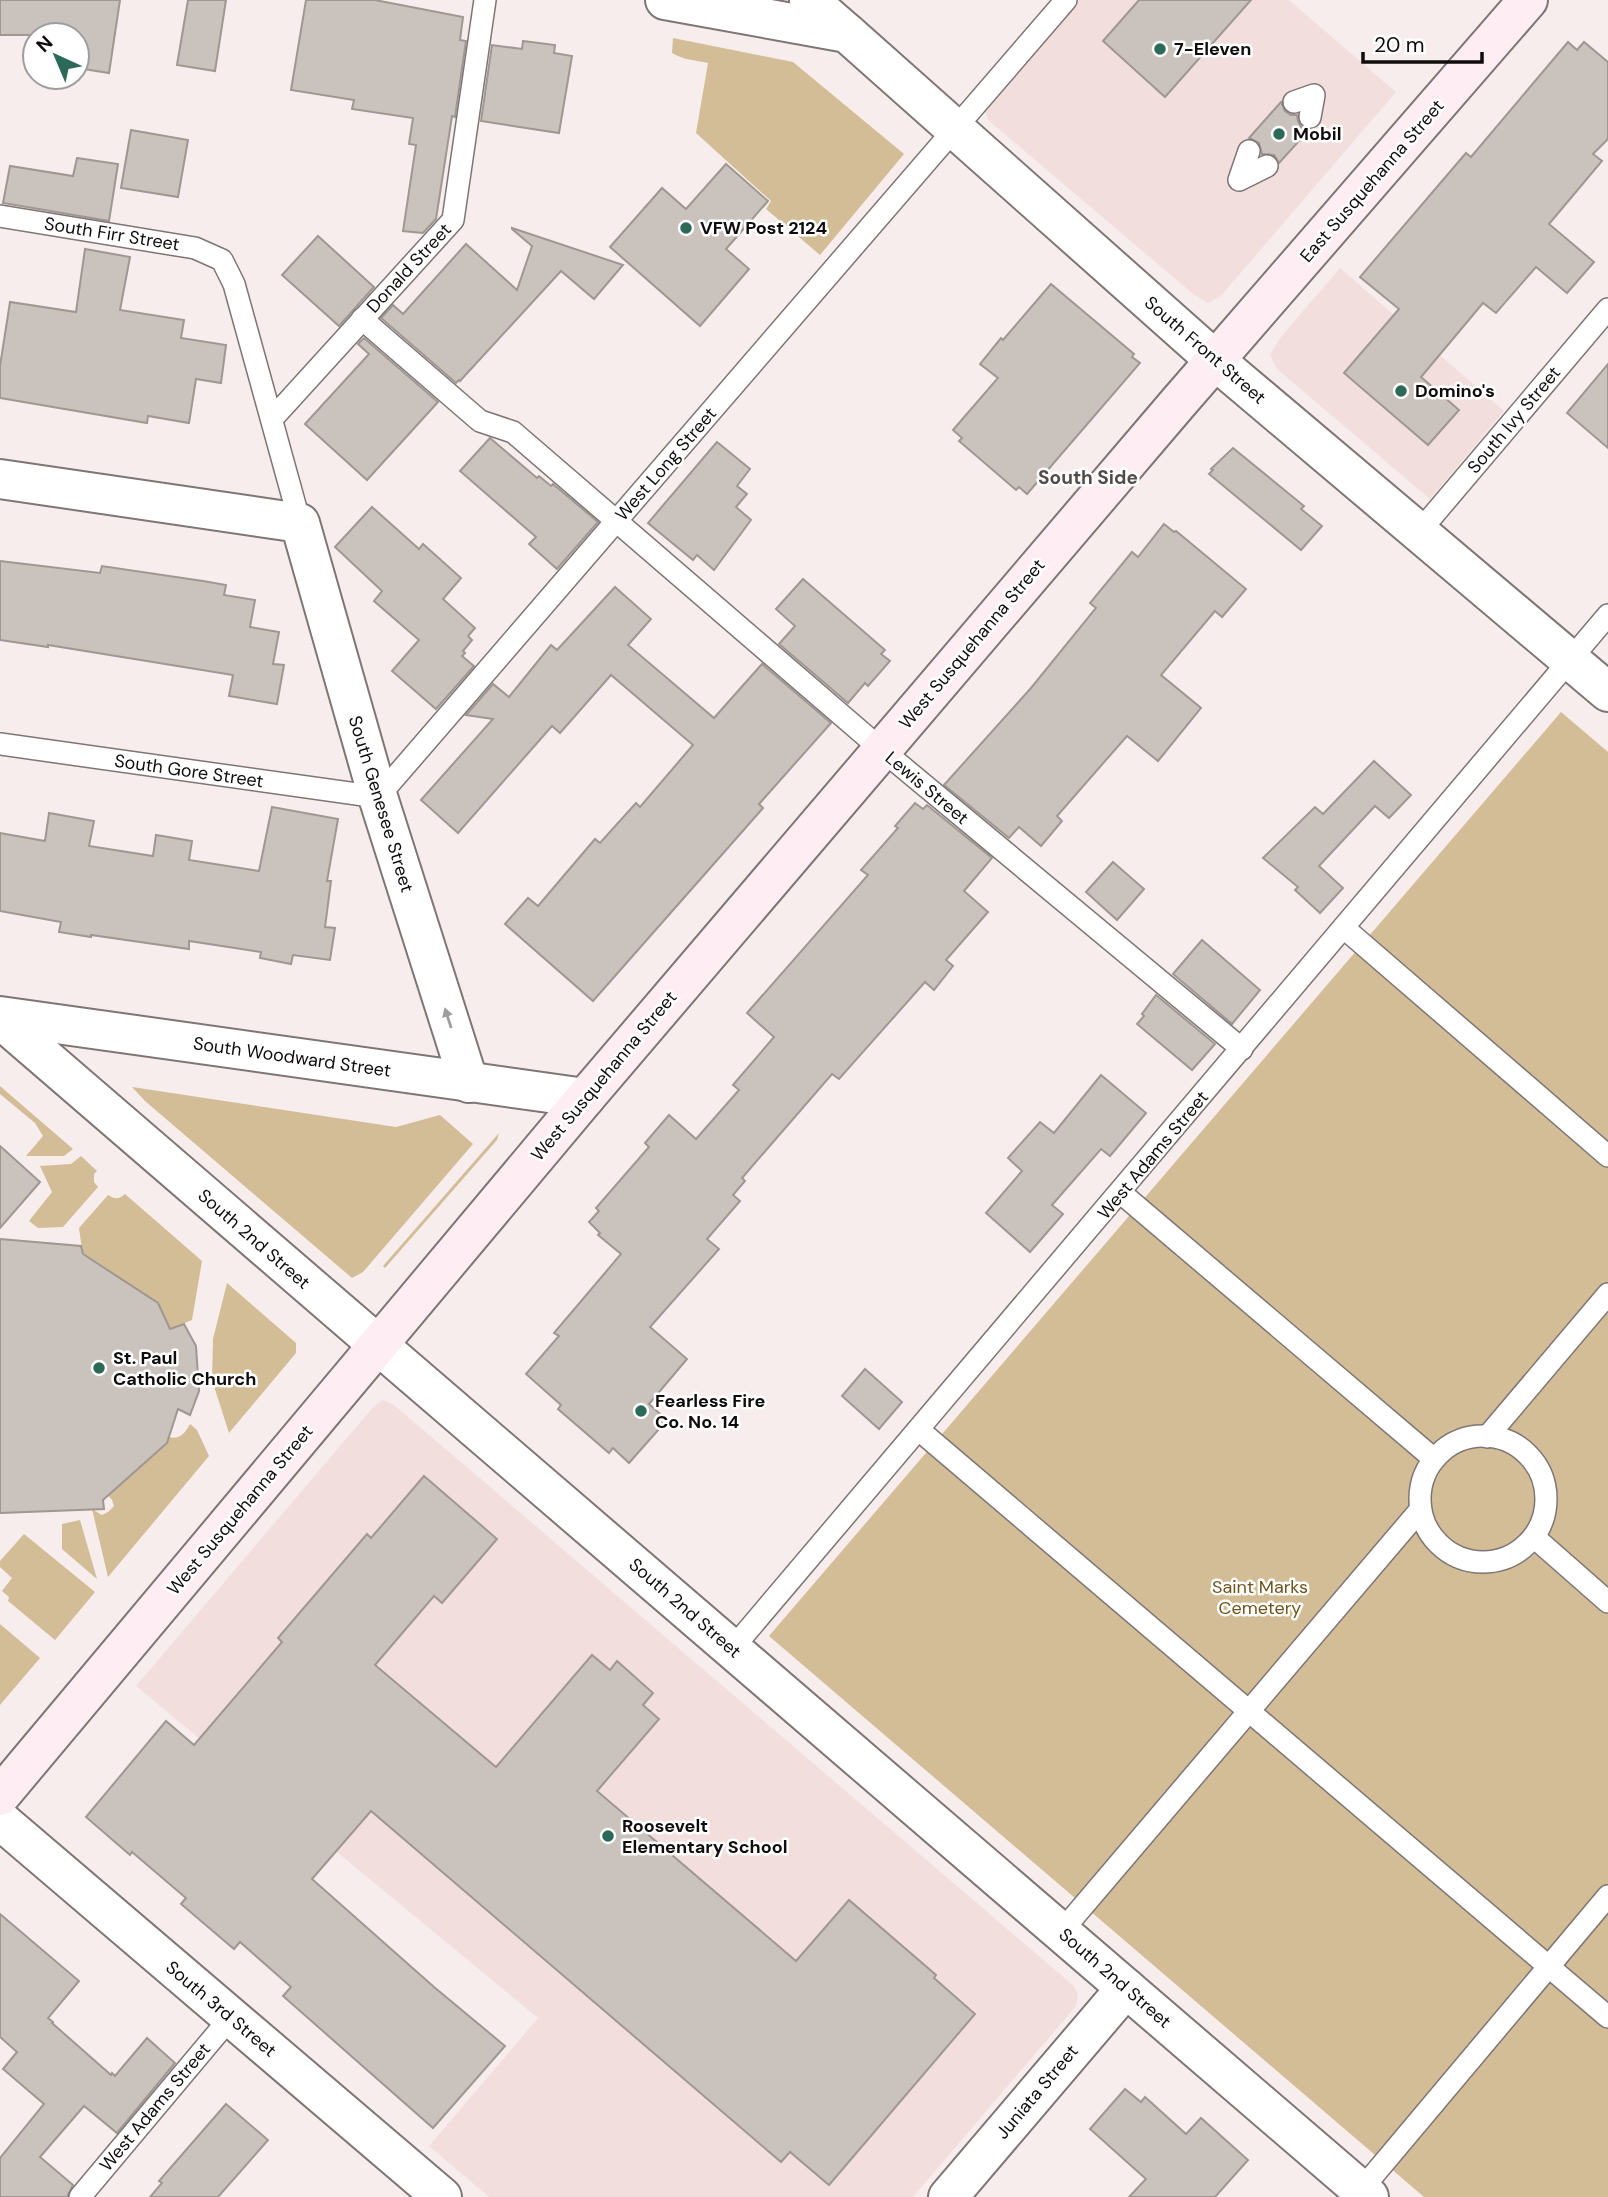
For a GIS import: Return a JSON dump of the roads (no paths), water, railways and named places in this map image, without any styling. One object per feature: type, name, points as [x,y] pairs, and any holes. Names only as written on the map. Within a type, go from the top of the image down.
[{"type":"main road","name":"East Susquehanna Street","points":[[1216,361],[1528,0]]},
{"type":"main road","name":"West Susquehanna Street","points":[[0,1796],[585,1098],[1216,361]]},
{"type":"street","points":[[665,0],[847,33]]},
{"type":"street","name":"South Front Street","points":[[809,0],[1216,361],[1608,692]]},
{"type":"street","points":[[0,479],[300,523]]},
{"type":"street","name":"South Genesee Street","points":[[300,523],[378,797],[469,1083]]},
{"type":"street","name":"South Woodward Street","points":[[0,1017],[585,1098]]},
{"type":"street","name":"South 2nd Street","points":[[0,1017],[1365,2193]]},
{"type":"street","name":"South 3rd Street","points":[[0,1820],[442,2197]]},
{"type":"street","name":"Juniata Street","points":[[948,2197],[1126,1987]]},
{"type":"lane","name":"Donald Street","points":[[272,419],[453,220],[485,0]]},
{"type":"lane","name":"West Long Street","points":[[378,797],[1066,0]]},
{"type":"lane","points":[[1294,102],[1314,95],[1310,117]]},
{"type":"lane","points":[[1250,151],[1239,180],[1267,166]]},
{"type":"lane","name":"South Firr Street","points":[[0,216],[195,248],[222,260]]},
{"type":"lane","name":"South Genesee Street","points":[[222,260],[234,284],[300,523]]},
{"type":"lane","name":"South Ivy Street","points":[[1419,532],[1608,309]]},
{"type":"lane","name":"Lewis Street","points":[[362,319],[480,421],[513,432],[882,750],[1242,1049]]},
{"type":"lane","name":"West Adams Street","points":[[732,1649],[1608,615]]},
{"type":"lane","name":"South Gore Street","points":[[0,744],[378,797]]},
{"type":"lane","points":[[1344,928],[1608,1156]]},
{"type":"lane","points":[[1121,1193],[1434,1459]]},
{"type":"lane","points":[[1487,1437],[1608,1294]]},
{"type":"lane","points":[[919,1430],[1608,2017]]},
{"type":"lane","points":[[1478,1436],[1487,1437],[1498,1437],[1517,1446],[1533,1460],[1542,1478],[1546,1498],[1543,1519],[1534,1537],[1519,1552],[1500,1560],[1479,1563],[1458,1558],[1440,1547],[1427,1530],[1420,1510],[1420,1489],[1427,1469],[1440,1453],[1457,1441],[1478,1436]]},
{"type":"lane","points":[[1061,1932],[1420,1510]]},
{"type":"lane","points":[[1534,1537],[1608,1602]]},
{"type":"lane","points":[[1365,2193],[1608,1896]]},
{"type":"lane","name":"West Adams Street","points":[[80,2197],[231,2017]]},
{"type":"place","name":"7-Eleven","points":[[1160,49]]},
{"type":"place","name":"Mobil","points":[[1279,134]]},
{"type":"place","name":"VFW Post 2124","points":[[686,228]]},
{"type":"place","name":"Domino's","points":[[1401,391]]},
{"type":"place","name":"St. Paul Catholic Church","points":[[99,1368]]},
{"type":"place","name":"Fearless Fire Co. No. 14","points":[[641,1411]]},
{"type":"place","name":"Roosevelt Elementary School","points":[[608,1836]]},
{"type":"district","name":"South Side","points":[[1088,477]]},
{"type":"park label","name":"Saint Marks Cemetery","points":[[1260,1597]]}]
